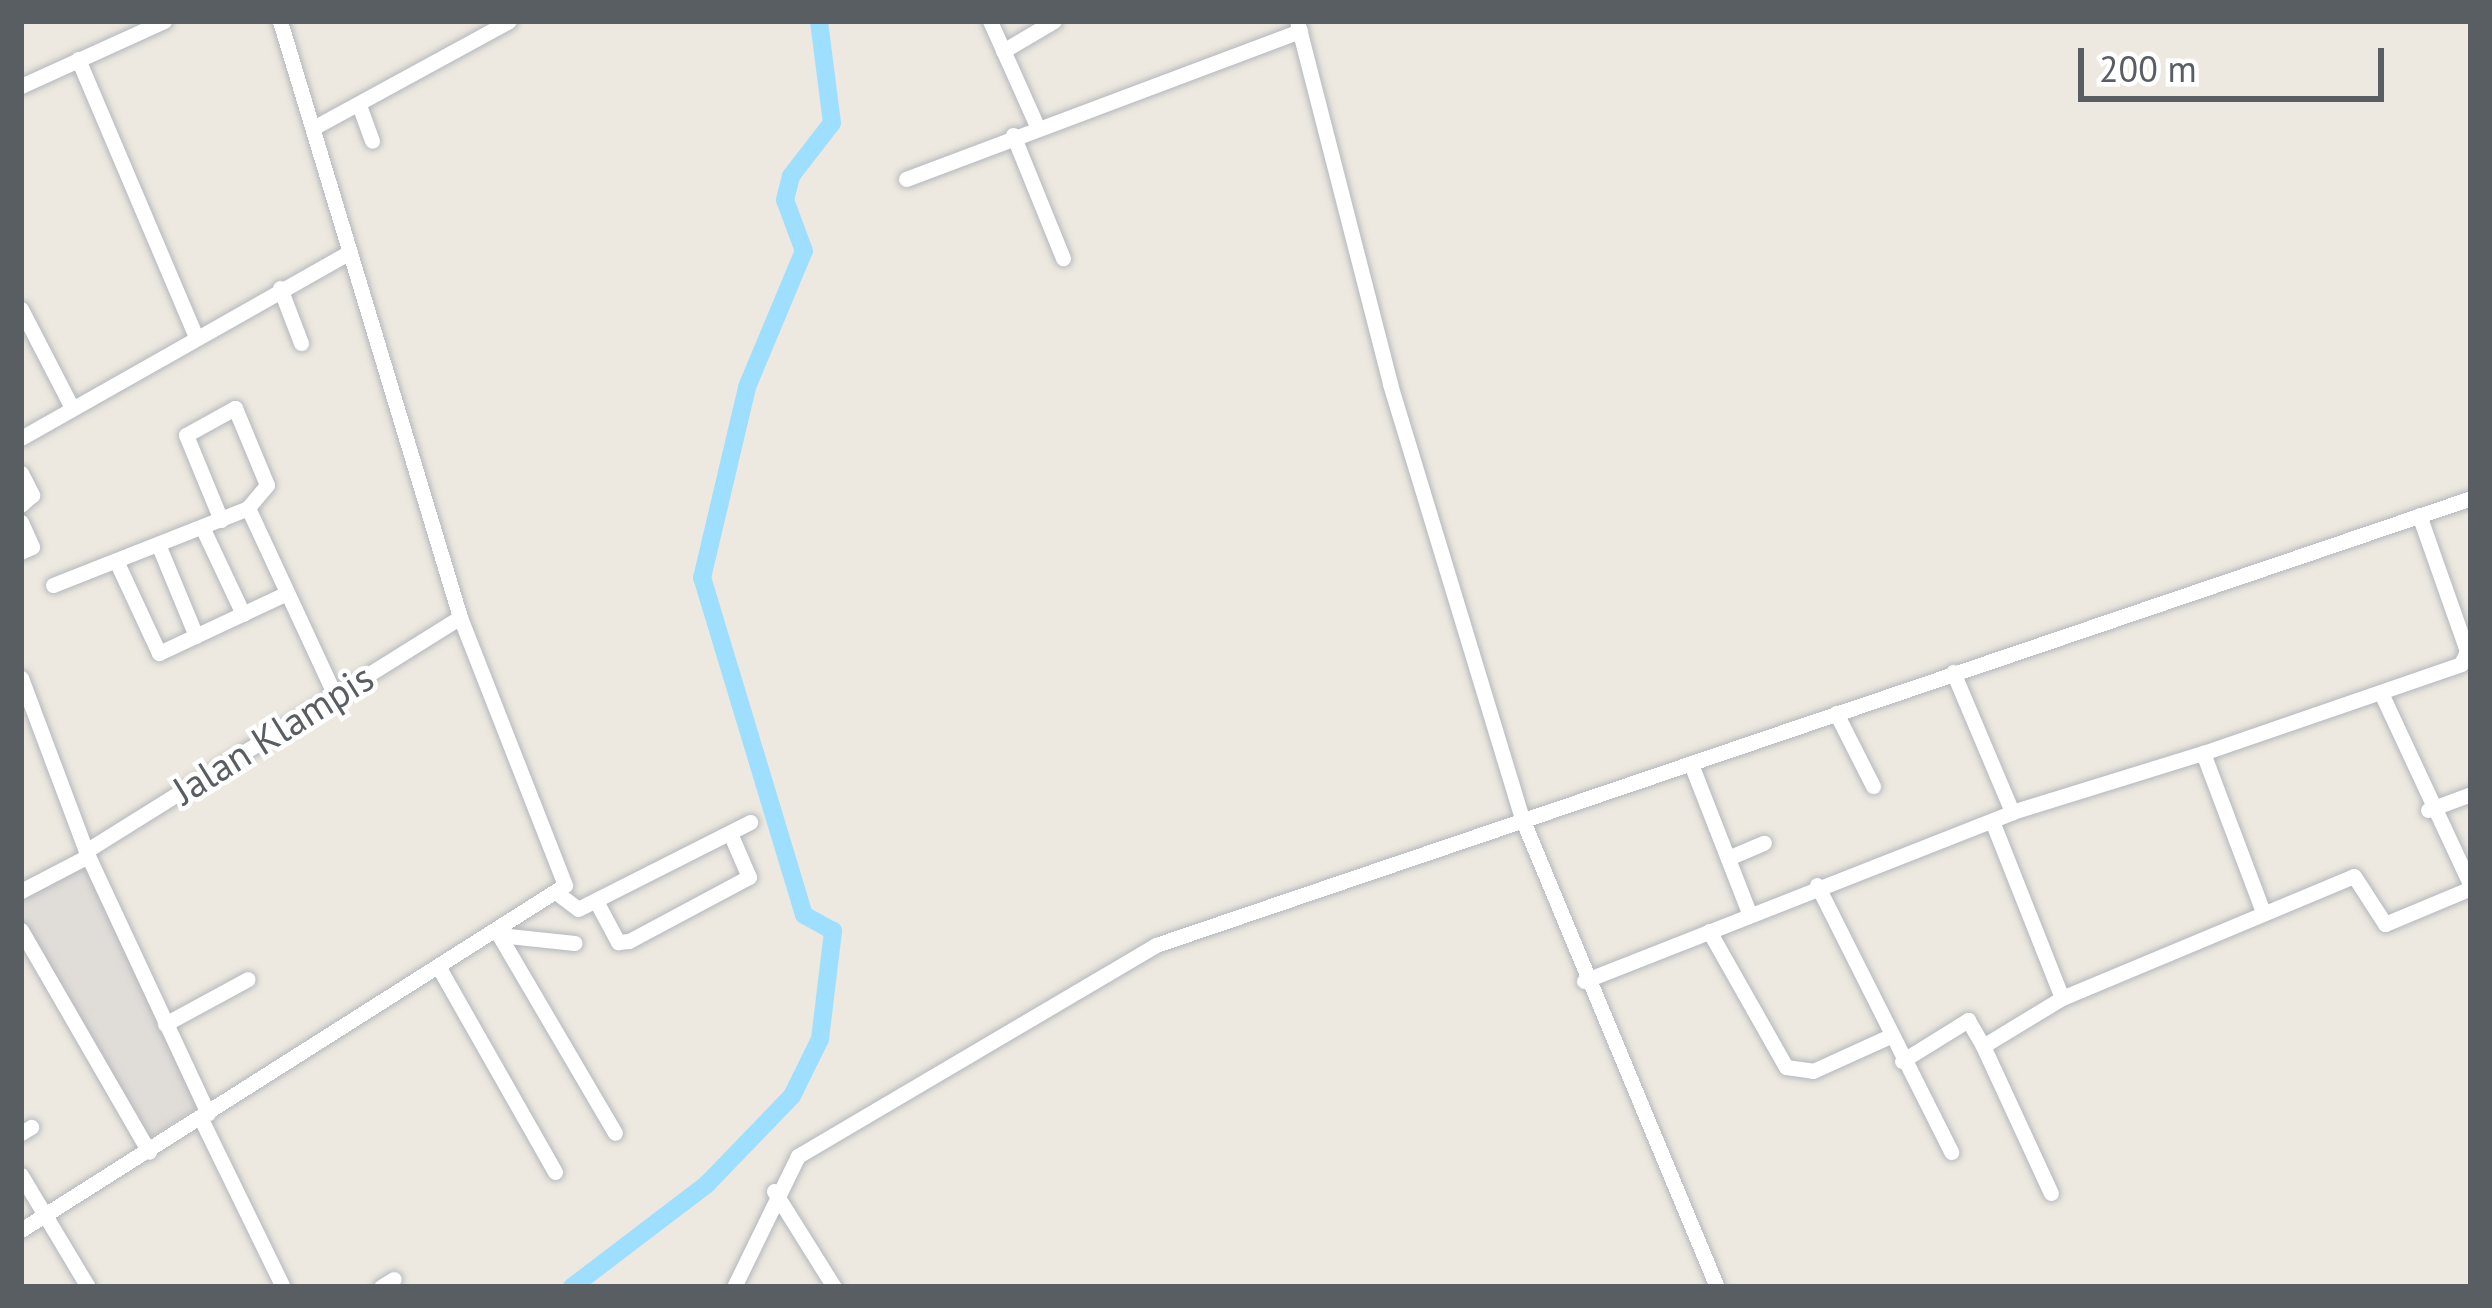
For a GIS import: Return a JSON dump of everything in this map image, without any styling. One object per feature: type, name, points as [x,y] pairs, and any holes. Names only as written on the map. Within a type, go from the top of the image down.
[{"type":"street","points":[[21,1230],[497,932],[557,893],[565,880],[460,617],[280,21]]},
{"type":"street","points":[[313,128],[509,21]]},
{"type":"street","points":[[990,21],[1036,126]]},
{"type":"street","points":[[1003,51],[1054,21]]},
{"type":"street","points":[[21,86],[152,23]]},
{"type":"street","points":[[906,179],[1299,26],[1390,384],[1523,821],[1584,981],[1718,1287]]},
{"type":"street","points":[[78,59],[195,334]]},
{"type":"street","points":[[359,104],[372,141]]},
{"type":"street","points":[[1013,135],[1063,258]]},
{"type":"street","points":[[21,439],[195,334],[350,252]]},
{"type":"street","points":[[280,288],[301,343]]},
{"type":"street","points":[[21,310],[72,408]]},
{"type":"street","points":[[52,585],[118,566],[248,508],[267,485],[232,408],[186,435],[221,520]]},
{"type":"street","points":[[21,473],[32,495],[21,505]]},
{"type":"street","points":[[734,1287],[774,1191],[798,1156],[1114,965],[1953,672],[2471,498]]},
{"type":"street","points":[[248,508],[335,695]]},
{"type":"street","points":[[1584,981],[1817,885],[2012,812],[2381,693],[2466,658],[2419,514]]},
{"type":"street","points":[[21,522],[32,547],[21,552]]},
{"type":"street","points":[[203,529],[243,614]]},
{"type":"street","points":[[160,549],[196,636]]},
{"type":"street","points":[[118,566],[160,653],[285,594]]},
{"type":"street","name":"Jalan Klampis","points":[[21,890],[87,854],[460,617]]},
{"type":"street","points":[[1953,672],[2012,812]]},
{"type":"street","points":[[21,678],[87,854],[283,1287]]},
{"type":"street","points":[[1983,1046],[2062,998],[2358,876],[2385,924],[2471,887],[2428,810],[2381,693]]},
{"type":"street","points":[[1835,713],[1873,786]]},
{"type":"street","points":[[2203,753],[2264,912]]},
{"type":"street","points":[[1691,764],[1749,913]]},
{"type":"street","points":[[2428,810],[2471,794]]},
{"type":"street","points":[[1992,820],[2062,998]]},
{"type":"street","points":[[557,893],[571,910],[596,901],[750,822]]},
{"type":"street","points":[[596,901],[618,942],[629,940],[751,875],[730,833]]},
{"type":"street","points":[[1728,858],[1765,843]]},
{"type":"street","points":[[1817,885],[1951,1153]]},
{"type":"street","points":[[21,930],[149,1152]]},
{"type":"street","points":[[1709,931],[1786,1066],[1813,1071],[1890,1036]]},
{"type":"street","points":[[497,932],[575,944]]},
{"type":"street","points":[[497,932],[615,1133]]},
{"type":"street","points":[[438,965],[555,1172]]},
{"type":"street","points":[[165,1024],[248,979]]},
{"type":"street","points":[[1902,1061],[1968,1019],[2050,1193]]},
{"type":"street","points":[[21,1174],[88,1287]]},
{"type":"street","points":[[774,1191],[834,1287]]},
{"type":"shaded area","points":[[84,863],[198,1107],[145,1141],[21,919],[21,898]]},
{"type":"waterway","points":[[572,1287],[707,1184],[792,1096],[820,1039],[833,931],[804,915],[702,578],[747,387],[804,251],[785,200],[791,176],[832,123],[819,21]]}]
